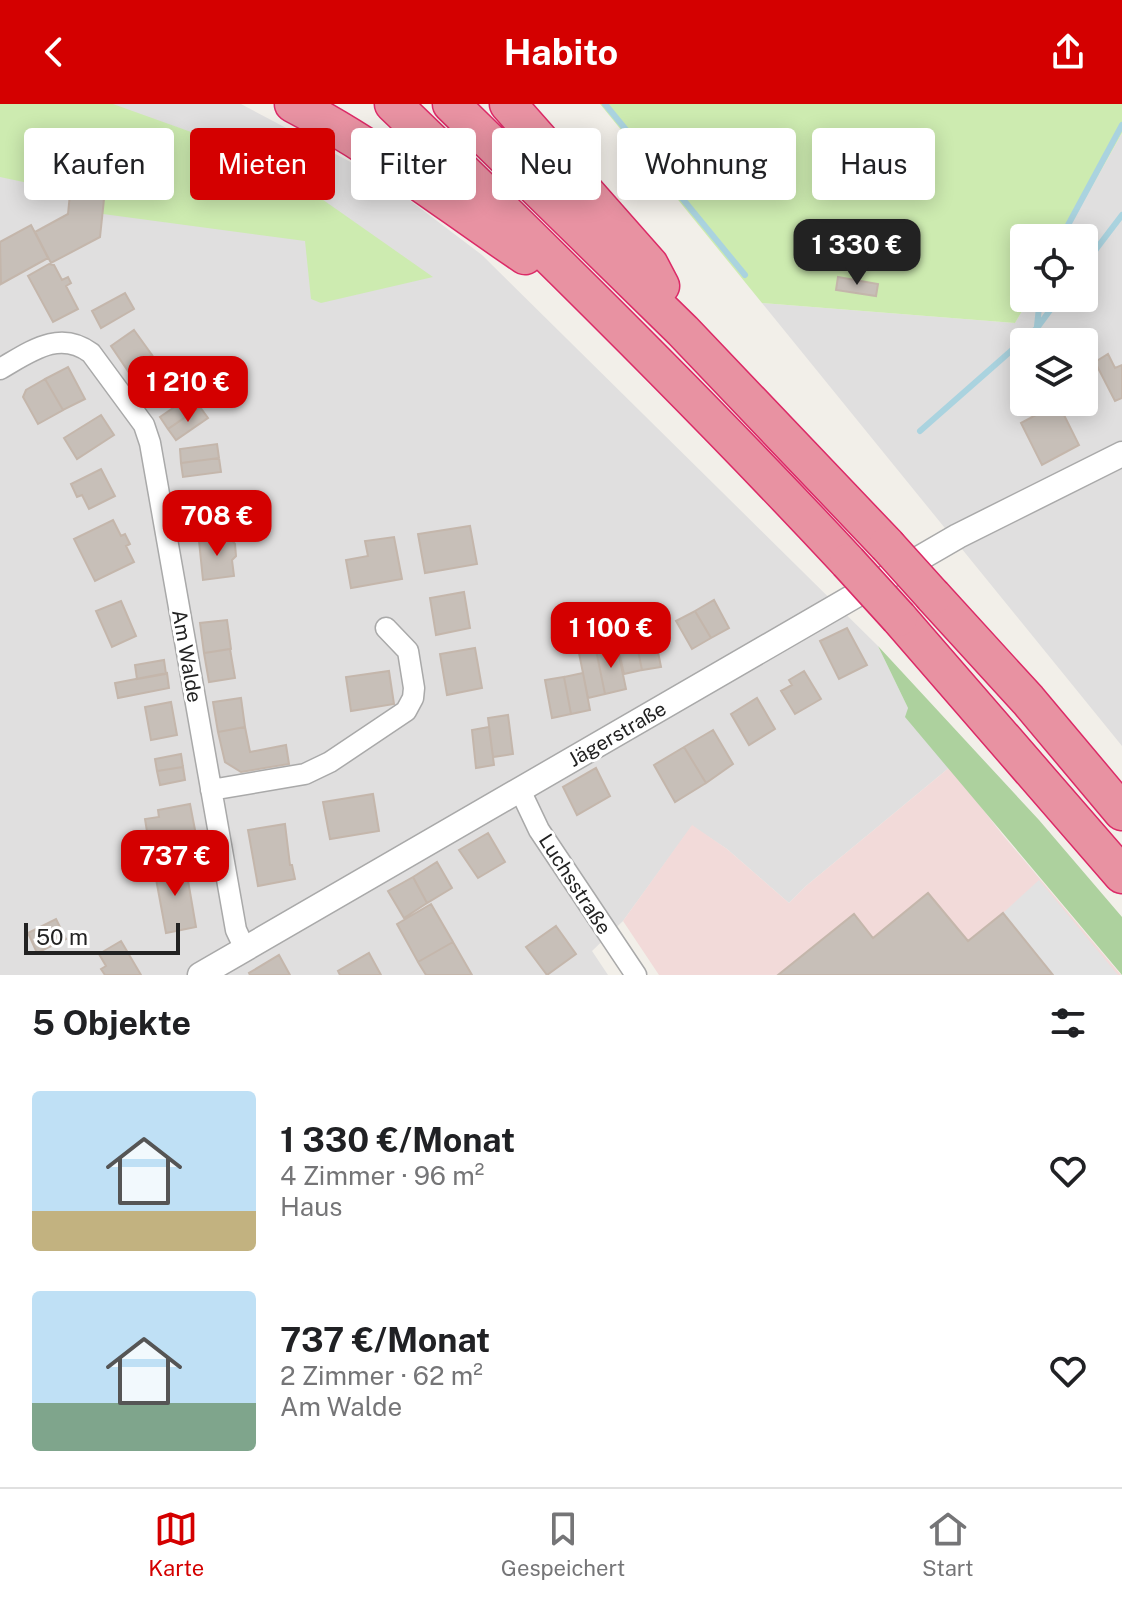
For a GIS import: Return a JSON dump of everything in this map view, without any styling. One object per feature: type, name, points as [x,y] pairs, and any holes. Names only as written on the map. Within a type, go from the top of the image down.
[{"type":"highway","points":[[293,104],[406,170],[602,308]]},
{"type":"highway","points":[[393,104],[724,430],[899,618],[1122,875]]},
{"type":"highway","points":[[451,104],[683,331],[887,545],[1028,700],[1122,812]]},
{"type":"highway","points":[[514,108],[650,265],[683,331]]},
{"type":"street","name":"Am Walde","points":[[0,369],[46,344],[61,342],[84,348],[91,353],[144,425],[150,443],[236,930],[245,949]]},
{"type":"street","name":"Jägerstraße","points":[[200,975],[958,536],[1122,454]]},
{"type":"street","points":[[211,790],[305,774],[330,762],[406,711],[414,688],[408,651],[386,628]]},
{"type":"street","name":"Luchsstraße","points":[[520,790],[539,830],[636,975]]},
{"type":"shaded area","points":[[0,104],[241,104],[286,128],[190,128],[190,200],[335,200],[335,154],[351,162],[351,200],[409,200],[482,255],[878,646],[908,708],[906,717],[950,767],[789,903],[727,849],[692,826],[623,921],[592,951],[608,975],[0,975]]},
{"type":"shaded area","points":[[1122,133],[1122,746],[762,303],[1015,323],[1022,312],[1098,312],[1098,224],[1071,224]]},
{"type":"shaded area","points":[[950,767],[1121,975],[659,975],[623,921],[692,825],[727,849],[789,903]]},
{"type":"shaded area","points":[[1039,880],[1118,975],[1053,975],[1003,913]]},
{"type":"green space","points":[[0,104],[113,104],[190,132],[190,200],[323,200],[433,277],[321,303],[311,299],[305,241],[103,214],[103,200],[174,200],[174,128],[24,128],[24,182],[0,177]]},
{"type":"green space","points":[[600,104],[1122,104],[1122,133],[1071,224],[1010,224],[1010,312],[1022,312],[1015,323],[762,303],[678,200],[796,200],[796,128],[620,128]]},
{"type":"green space","points":[[878,646],[1039,820],[1122,917],[1122,975],[905,717],[908,708]]},
{"type":"building","points":[[69,200],[104,200],[100,237],[51,263],[35,232],[68,214]]},
{"type":"building","points":[[31,225],[48,258],[1,284],[0,242]]},
{"type":"building","points":[[49,264],[54,265],[62,280],[68,277],[71,283],[66,286],[78,309],[53,322],[28,276]]},
{"type":"building","points":[[838,277],[878,284],[876,296],[836,290]]},
{"type":"building","points":[[125,293],[134,309],[101,328],[92,311]]},
{"type":"building","points":[[134,330],[152,355],[128,371],[111,346]]},
{"type":"building","points":[[1108,354],[1115,368],[1122,365],[1122,398],[1115,401],[1098,368],[1098,360]]},
{"type":"building","points":[[152,355],[165,374],[141,390],[128,371]]},
{"type":"building","points":[[68,367],[85,399],[63,410],[45,379]]},
{"type":"building","points":[[45,379],[63,410],[38,424],[23,397],[26,390]]},
{"type":"building","points":[[192,395],[200,407],[168,429],[160,417]]},
{"type":"building","points":[[200,407],[208,418],[176,440],[168,429]]},
{"type":"building","points":[[101,415],[114,435],[77,459],[64,438]]},
{"type":"building","points":[[1034,416],[1064,416],[1079,445],[1042,465],[1021,423]]},
{"type":"building","points":[[217,444],[219,458],[181,463],[180,449]]},
{"type":"building","points":[[219,458],[221,472],[183,477],[181,463]]},
{"type":"building","points":[[101,469],[115,496],[89,509],[82,495],[77,497],[71,484]]},
{"type":"building","points":[[230,495],[231,518],[203,522],[200,499]]},
{"type":"building","points":[[113,520],[121,536],[125,534],[130,544],[126,546],[134,562],[95,581],[74,539]]},
{"type":"building","points":[[470,526],[477,564],[425,573],[418,534]]},
{"type":"building","points":[[394,537],[402,579],[351,588],[346,560],[368,556],[365,541]]},
{"type":"building","points":[[230,538],[235,544],[236,556],[232,560],[234,576],[203,580],[199,541]]},
{"type":"building","points":[[464,592],[470,628],[436,635],[430,598]]},
{"type":"building","points":[[714,600],[729,628],[711,638],[695,611]]},
{"type":"building","points":[[121,601],[136,636],[112,647],[96,611]]},
{"type":"building","points":[[695,611],[711,638],[692,649],[676,621]]},
{"type":"building","points":[[227,620],[231,649],[204,653],[200,623]]},
{"type":"building","points":[[847,628],[867,665],[839,679],[820,641]]},
{"type":"building","points":[[654,632],[661,667],[642,670],[635,636]]},
{"type":"building","points":[[635,636],[642,670],[624,674],[616,639]]},
{"type":"building","points":[[617,646],[626,689],[605,694],[596,650]]},
{"type":"building","points":[[475,648],[482,688],[447,695],[440,654]]},
{"type":"building","points":[[230,649],[235,678],[209,682],[204,653]]},
{"type":"building","points":[[596,650],[605,694],[588,698],[579,653]]},
{"type":"building","points":[[164,660],[166,674],[137,679],[135,665]]},
{"type":"building","points":[[389,671],[394,704],[351,711],[346,677]]},
{"type":"building","points":[[804,671],[821,699],[795,714],[781,691],[792,685],[789,680]]},
{"type":"building","points":[[167,673],[169,688],[118,698],[115,683]]},
{"type":"building","points":[[583,673],[590,710],[571,714],[564,677]]},
{"type":"building","points":[[564,677],[571,714],[552,718],[545,680]]},
{"type":"building","points":[[241,698],[245,727],[218,732],[213,702]]},
{"type":"building","points":[[757,698],[775,729],[749,745],[731,714]]},
{"type":"building","points":[[171,702],[177,735],[151,740],[145,707]]},
{"type":"building","points":[[508,715],[513,754],[493,757],[488,718]]},
{"type":"building","points":[[245,727],[250,752],[286,745],[289,764],[241,772],[225,762],[218,732]]},
{"type":"building","points":[[489,727],[494,765],[476,768],[472,730]]},
{"type":"building","points":[[713,730],[733,764],[706,783],[684,747]]},
{"type":"building","points":[[684,747],[706,783],[675,802],[654,765]]},
{"type":"building","points":[[181,754],[183,767],[157,771],[155,759]]},
{"type":"building","points":[[183,767],[185,780],[160,785],[157,771]]},
{"type":"building","points":[[596,768],[610,796],[577,815],[563,787]]},
{"type":"building","points":[[373,794],[379,831],[330,839],[323,802]]},
{"type":"building","points":[[190,804],[196,835],[149,844],[145,819],[159,817],[158,810]]},
{"type":"building","points":[[285,824],[290,865],[295,879],[258,886],[248,830]]},
{"type":"building","points":[[488,833],[505,862],[478,878],[459,850]]},
{"type":"building","points":[[437,862],[452,888],[427,903],[413,877]]},
{"type":"building","points":[[185,863],[196,927],[166,933],[154,868]]},
{"type":"building","points":[[413,877],[427,903],[404,918],[388,891]]},
{"type":"building","points":[[928,893],[968,941],[1003,913],[1053,975],[778,975],[854,914],[873,938]]},
{"type":"building","points":[[431,904],[453,942],[418,962],[397,924]]},
{"type":"building","points":[[56,919],[66,939],[37,953],[28,933]]},
{"type":"building","points":[[556,926],[576,954],[547,975],[526,947]]},
{"type":"building","points":[[121,941],[141,975],[105,975],[101,969],[106,966],[99,954]]},
{"type":"building","points":[[453,942],[472,975],[426,975],[418,962]]},
{"type":"building","points":[[369,953],[381,975],[340,975],[338,971]]},
{"type":"building","points":[[279,955],[290,975],[250,975],[249,973]]},
{"type":"waterway","points":[[605,104],[745,275]]},
{"type":"waterway","points":[[1069,224],[1122,125]]},
{"type":"waterway","points":[[1098,247],[1122,215]]},
{"type":"waterway","points":[[1037,326],[1038,312]]},
{"type":"waterway","points":[[920,431],[1037,328],[1049,312]]}]
